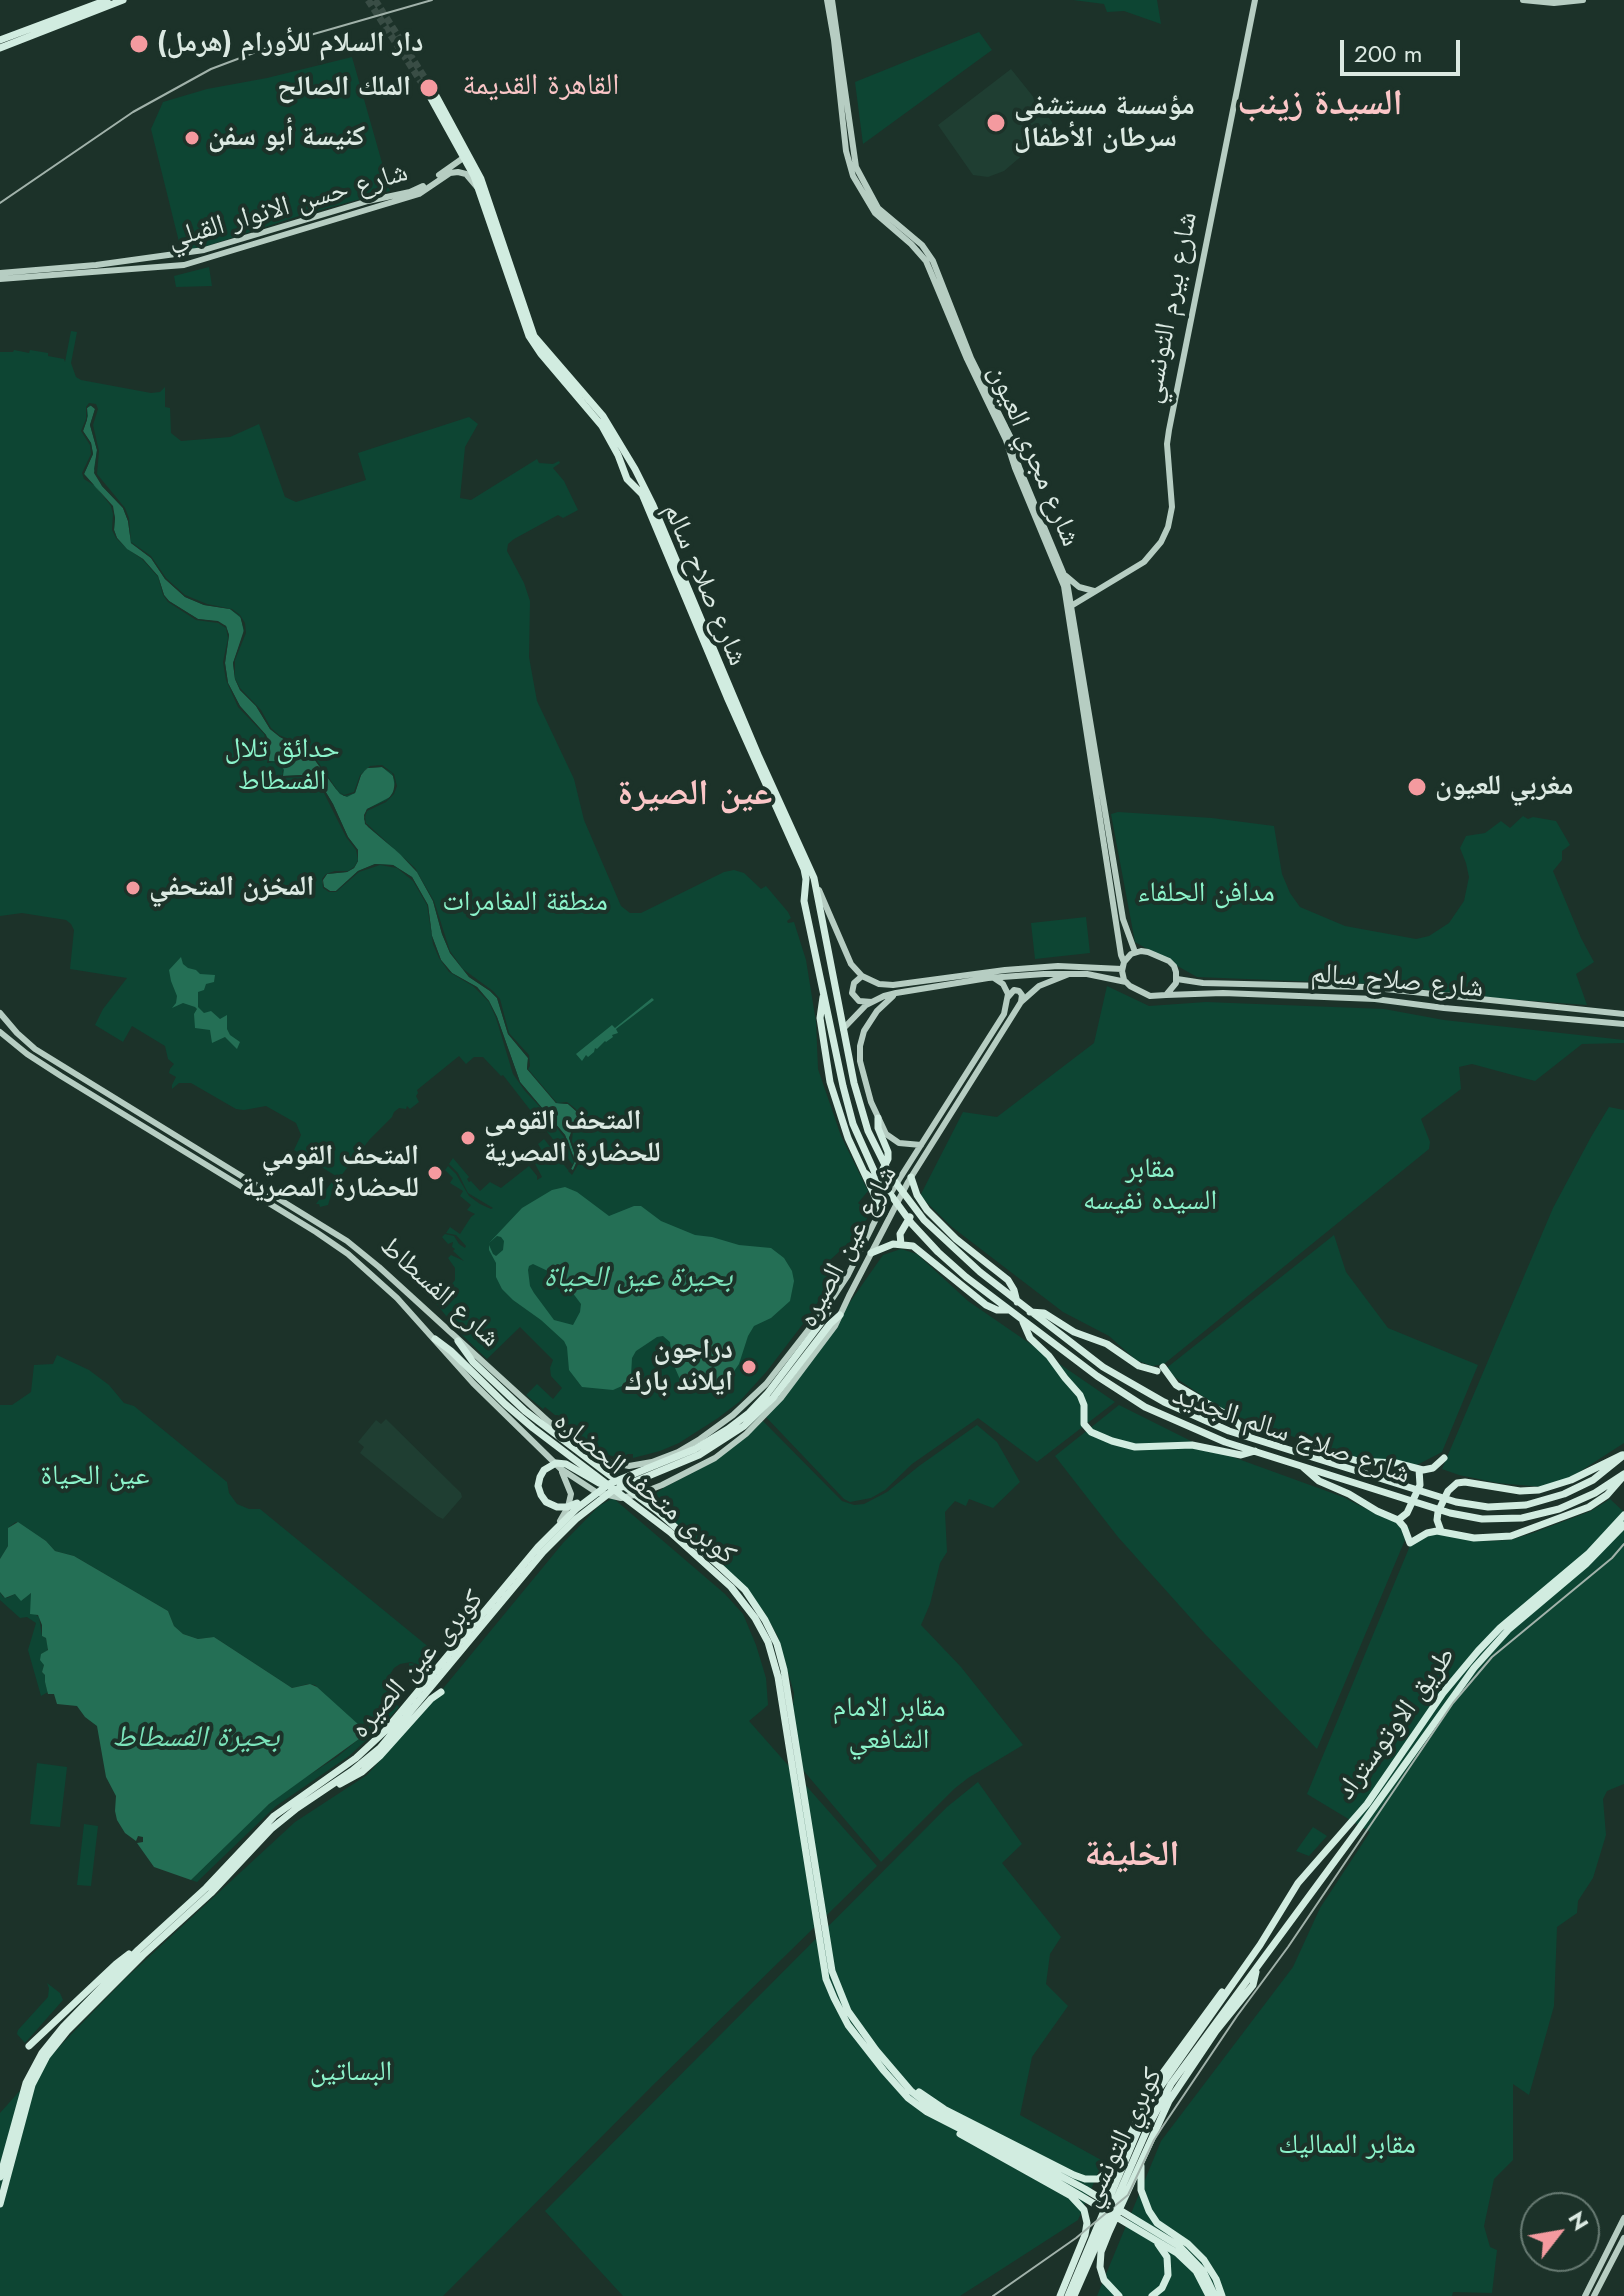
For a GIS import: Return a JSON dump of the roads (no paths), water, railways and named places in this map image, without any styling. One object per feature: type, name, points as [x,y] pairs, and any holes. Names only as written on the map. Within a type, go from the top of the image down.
[{"type":"highway","points":[[0,40],[107,0]]},
{"type":"highway","points":[[0,48],[123,0]]},
{"type":"highway","points":[[466,156],[448,129],[431,92],[466,156],[476,175]]},
{"type":"highway","name":"شارع صلاح سالم","points":[[476,175],[529,336],[602,426],[630,484],[642,494],[806,874],[804,901],[834,1039]]},
{"type":"highway","name":"شارع صلاح سالم","points":[[476,175],[534,336],[603,416],[635,469],[814,878],[844,1033]]},
{"type":"highway","points":[[625,474],[635,469]]},
{"type":"highway","points":[[824,995],[820,1013],[828,1075],[845,1130],[881,1209]]},
{"type":"highway","name":"شارع صلاح سالم الجديد","points":[[844,1033],[863,1115],[875,1146],[890,1175],[933,1231],[1045,1324],[1133,1385],[1229,1431],[1456,1502],[1488,1507],[1543,1501],[1575,1489],[1604,1472],[1624,1454]]},
{"type":"highway","name":"شارع صلاح سالم الجديد","points":[[834,1039],[853,1124],[875,1173],[905,1215],[929,1243],[966,1277],[1097,1376],[1145,1407],[1225,1442],[1450,1513],[1482,1519],[1512,1519],[1549,1512],[1586,1498],[1624,1474]]},
{"type":"highway","points":[[863,1171],[871,1178],[877,1178],[883,1174],[888,1162],[889,1154],[878,1128],[878,1118]]},
{"type":"highway","points":[[911,1177],[923,1205],[956,1239],[1008,1280],[1017,1302]]},
{"type":"highway","points":[[901,1244],[901,1232],[915,1209],[923,1205]]},
{"type":"highway","points":[[871,1253],[890,1245],[913,1246],[986,1305],[997,1310],[1009,1310]]},
{"type":"highway","name":"كوبرى عين الصيره","points":[[0,2177],[31,2072],[55,2035],[138,1950],[206,1888],[274,1816],[356,1758],[385,1731],[538,1547],[590,1496],[619,1479],[695,1449],[739,1421],[775,1384],[824,1319],[830,1302]]},
{"type":"highway","points":[[1030,1312],[1044,1313],[1074,1332],[1107,1344],[1139,1366],[1160,1369],[1176,1385],[1234,1419],[1249,1437]]},
{"type":"highway","name":"كوبرى عين الصيره","points":[[0,2204],[28,2096],[36,2075],[53,2047],[136,1962],[211,1893],[271,1829],[363,1763],[391,1737],[543,1552],[576,1519],[612,1491],[689,1460],[744,1426],[773,1398],[840,1315]]},
{"type":"highway","points":[[1022,1320],[1030,1338],[1049,1356],[1080,1395],[1084,1405],[1084,1424],[1091,1432],[1135,1447],[1192,1445],[1241,1455],[1255,1451]]},
{"type":"highway","name":"كوبرى متحف الحضاره","points":[[435,1339],[505,1404],[668,1520],[738,1583],[765,1620],[777,1644],[784,1670],[829,1960],[835,1982],[854,2019],[917,2096],[1083,2192]]},
{"type":"highway","name":"كوبرى متحف الحضاره","points":[[458,1341],[473,1362],[550,1437],[670,1532],[731,1587],[764,1634],[780,1686],[822,1960],[830,1989],[848,2025],[892,2080],[917,2105],[1083,2192]]},
{"type":"highway","points":[[1302,1454],[1316,1449],[1358,1461],[1396,1463],[1426,1472]]},
{"type":"highway","points":[[1441,1531],[1438,1512],[1448,1491],[1457,1483],[1520,1491],[1545,1489],[1624,1454]]},
{"type":"highway","points":[[1398,1520],[1407,1513],[1426,1472],[1444,1458]]},
{"type":"highway","points":[[590,1496],[571,1506],[553,1506],[541,1495],[538,1486],[540,1477],[548,1467],[556,1463],[566,1464],[621,1494]]},
{"type":"highway","points":[[1303,1466],[1319,1481],[1398,1520],[1410,1543],[1427,1533],[1441,1531],[1483,1538],[1520,1533],[1589,1507],[1614,1489],[1624,1474]]},
{"type":"highway","name":"طريق الاوتوستراد","points":[[1233,1983],[1295,1889],[1367,1804],[1443,1693],[1478,1651],[1524,1606],[1588,1554],[1624,1515]]},
{"type":"highway","name":"طريق الاوتوستراد","points":[[1255,1970],[1484,1656],[1522,1617],[1596,1555],[1624,1525]]},
{"type":"highway","points":[[325,1790],[362,1772],[441,1692]]},
{"type":"highway","points":[[1307,1873],[1309,1881],[1318,1883]]},
{"type":"highway","points":[[1295,1889],[1302,1891],[1306,1900]]},
{"type":"highway","points":[[29,2046],[121,1959],[138,1950]]},
{"type":"highway","points":[[1119,2296],[1104,2280],[1100,2267],[1109,2232],[1177,2087],[1253,1985],[1255,1970]]},
{"type":"highway","name":"كوبري التونسي","points":[[1071,2296],[1163,2097],[1255,1970]]},
{"type":"highway","points":[[905,2084],[944,2109],[1074,2175],[1098,2179],[1113,2168],[1159,2078],[1213,2002],[1233,1983]]},
{"type":"highway","name":"كوبري التونسي","points":[[1071,2296],[1142,2121],[1164,2080],[1233,1983]]},
{"type":"highway","points":[[935,2116],[954,2132],[1071,2196],[1080,2205],[1086,2216],[1087,2229],[1060,2296]]},
{"type":"highway","points":[[1144,2154],[1140,2185],[1149,2211],[1157,2223],[1188,2244],[1204,2260],[1222,2296]]},
{"type":"highway","points":[[1083,2192],[1189,2263],[1209,2296]]},
{"type":"highway","points":[[1083,2192],[1184,2250],[1198,2263],[1215,2296]]},
{"type":"highway","points":[[1152,2296],[1166,2283],[1169,2269],[1165,2253],[1155,2238]]},
{"type":"main road","name":"شارع مجري العيون","points":[[830,0],[856,167],[878,208],[922,245],[933,261],[971,358],[1011,438],[1019,467],[1065,575],[1123,965]]},
{"type":"main road","name":"شارع مجري العيون","points":[[830,0],[846,151],[853,176],[875,213],[926,261],[961,346],[1006,440],[1061,577],[1070,607],[1123,919],[1135,952]]},
{"type":"main road","name":"شارع بيرم التونسي","points":[[1070,607],[1127,574],[1151,556],[1164,537],[1170,520],[1169,430],[1255,0]]},
{"type":"main road","points":[[1523,0],[1554,3],[1583,0]]},
{"type":"main road","name":"شارع حسن الانوار القبلي","points":[[82,270],[218,246],[368,201],[410,192],[466,156]]},
{"type":"main road","name":"شارع حسن الانوار القبلي","points":[[0,276],[179,265],[419,194],[454,172],[466,174],[479,190]]},
{"type":"main road","points":[[177,255],[179,265]]},
{"type":"main road","points":[[1065,575],[1079,587],[1094,591]]},
{"type":"main road","name":"شارع صلاح سالم","points":[[814,878],[843,947],[862,976],[854,983],[852,993],[859,1001],[872,1002]]},
{"type":"main road","points":[[844,1033],[858,1013],[872,1002],[896,993],[994,978],[1069,974],[1126,982],[1150,996],[1166,995],[1177,979],[1169,961],[1148,952],[1135,952],[1123,965],[1043,967],[888,985],[874,983],[862,976]]},
{"type":"main road","points":[[1123,965],[1126,982]]},
{"type":"main road","name":"شارع عين الصيره","points":[[580,1483],[613,1498],[639,1494],[665,1484],[715,1458],[746,1434],[781,1398],[835,1326],[911,1177],[1021,1002],[1039,986],[1069,974]]},
{"type":"main road","points":[[994,978],[1005,986],[1008,997]]},
{"type":"main road","name":"شارع صلاح سالم","points":[[1177,979],[1220,984],[1366,987],[1624,1014]]},
{"type":"main road","points":[[1008,997],[1017,990],[1022,995],[1021,1002]]},
{"type":"main road","points":[[896,993],[873,1016],[864,1031],[860,1046],[862,1072],[884,1130],[893,1141],[921,1145]]},
{"type":"main road","name":"شارع صلاح سالم","points":[[1166,995],[1223,993],[1366,998],[1624,1024]]},
{"type":"main road","name":"شارع عين الصيره","points":[[601,1460],[629,1466],[652,1462],[678,1452],[741,1409],[766,1384],[848,1275],[881,1209],[1004,1014],[1008,997]]},
{"type":"main road","name":"شارع الفسطاط","points":[[0,1013],[35,1049],[347,1241],[549,1422],[601,1460]]},
{"type":"main road","name":"شارع الفسطاط","points":[[0,1032],[61,1076],[338,1246],[379,1280],[478,1389],[561,1469],[580,1483]]},
{"type":"main road","points":[[700,1439],[713,1447],[715,1458]]},
{"type":"main road","points":[[580,1483],[583,1466],[590,1461],[601,1460]]},
{"type":"main road","points":[[652,1462],[654,1475],[665,1484]]},
{"type":"main road","points":[[560,1521],[571,1494],[561,1469]]},
{"type":"main road","points":[[1585,2296],[1624,2218]]},
{"type":"main road","points":[[1594,2296],[1624,2238]]},
{"type":"water","points":[[92,405],[95,409],[90,425],[97,450],[94,469],[102,486],[123,508],[131,543],[151,558],[165,579],[185,597],[204,605],[230,609],[241,618],[244,633],[233,663],[235,679],[270,729],[309,752],[340,794],[347,797],[355,793],[367,768],[382,767],[393,776],[395,788],[390,797],[367,809],[364,819],[368,827],[417,872],[433,901],[450,953],[469,977],[497,998],[508,1034],[528,1058],[527,1069],[556,1103],[568,1104],[576,1111],[577,1117],[569,1138],[577,1161],[573,1171],[575,1161],[565,1135],[520,1082],[489,1001],[477,987],[452,973],[441,960],[432,936],[428,905],[412,877],[393,865],[375,864],[358,871],[336,891],[324,887],[322,881],[327,874],[354,868],[358,850],[321,784],[303,775],[283,776],[281,764],[268,761],[270,750],[266,735],[240,706],[228,683],[225,663],[229,635],[226,626],[198,619],[169,601],[158,576],[117,538],[112,506],[84,474],[93,454],[91,443],[83,431],[87,408]]},
{"type":"water","points":[[181,957],[188,968],[200,974],[215,975],[214,982],[206,984],[204,990],[198,992],[198,1007],[204,1013],[211,1011],[220,1019],[227,1015],[227,1029],[240,1042],[237,1049],[225,1037],[212,1043],[210,1030],[195,1028],[195,1007],[183,1003],[172,1008],[177,996],[169,970]]},
{"type":"water","points":[[652,998],[654,1000],[616,1029],[618,1033],[595,1048],[588,1057],[586,1055],[582,1061],[576,1054],[612,1025],[615,1028]]},
{"type":"water","name":"بحيرة عين الحياة","points":[[565,1187],[577,1192],[609,1216],[641,1206],[661,1221],[695,1235],[739,1245],[771,1248],[784,1258],[792,1271],[794,1281],[790,1301],[771,1318],[754,1326],[739,1364],[730,1377],[716,1388],[693,1392],[682,1384],[672,1361],[670,1342],[663,1336],[636,1351],[632,1358],[631,1376],[622,1386],[613,1390],[582,1387],[569,1370],[564,1341],[502,1289],[496,1277],[496,1263],[489,1250],[489,1245],[496,1256],[503,1250],[501,1237],[497,1236],[489,1243],[522,1208],[552,1190]],"holes":[[[533,1264],[566,1284],[581,1304],[573,1325],[554,1320],[530,1286],[529,1266]]]},
{"type":"water","name":"بحيرة الفسطاط","points":[[18,1522],[55,1551],[74,1556],[168,1611],[174,1626],[183,1634],[198,1639],[214,1637],[292,1688],[310,1684],[317,1687],[359,1725],[362,1732],[359,1739],[269,1804],[191,1880],[154,1867],[137,1843],[143,1842],[143,1837],[138,1836],[136,1841],[125,1833],[117,1820],[116,1796],[106,1777],[97,1726],[77,1706],[57,1704],[54,1694],[48,1694],[42,1672],[44,1665],[40,1660],[41,1654],[48,1650],[46,1638],[42,1636],[38,1615],[30,1614],[31,1593],[21,1601],[15,1594],[5,1598],[0,1592],[0,1559],[8,1546],[8,1528]]},
{"type":"tunnel","points":[[368,0],[427,91]]},
{"type":"tunnel","points":[[375,0],[435,94]]},
{"type":"railway","points":[[0,203],[133,112],[211,69],[272,46],[432,0]]},
{"type":"railway","points":[[993,2296],[1076,2238],[1128,2195],[1163,2126],[1453,1703],[1492,1657],[1612,1558],[1624,1544]]},
{"type":"place","name":"دار السلام للأورام (هرمل)","points":[[139,44]]},
{"type":"place","name":"الملك الصالح","points":[[429,88]]},
{"type":"place","name":"مؤسسة مستشفى سرطان الأطفال","points":[[996,123]]},
{"type":"place","name":"كنيسة أبو سفن","points":[[192,138]]},
{"type":"place","name":"مغربي للعيون","points":[[1417,787]]},
{"type":"place","name":"المخزن المتحفي","points":[[133,888]]},
{"type":"place","name":"المتحف القومى للحضارة المصرية","points":[[468,1138]]},
{"type":"place","name":"المتحف القومي للحضارة المصرية","points":[[435,1173]]},
{"type":"place","name":"دراجون ايلاند بارك","points":[[749,1367]]},
{"type":"district","name":"القاهرة القديمة","points":[[541,87]]},
{"type":"district","name":"السيدة زينب","points":[[1320,105]]},
{"type":"district","name":"عين الصيرة","points":[[695,795]]},
{"type":"district","name":"الخليفة","points":[[1132,1856]]},
{"type":"park label","name":"حدائق تلال الفسطاط","points":[[282,766]]},
{"type":"park label","name":"مدافن الحلفاء","points":[[1206,894]]},
{"type":"park label","name":"منطقة المغامرات","points":[[525,903]]},
{"type":"park label","name":"مقابر السيده نفيسه","points":[[1150,1186]]},
{"type":"park label","name":"عين الحياة","points":[[95,1477]]},
{"type":"park label","name":"مقابر الامام الشافعي","points":[[889,1725]]},
{"type":"park label","name":"البساتين","points":[[351,2073]]},
{"type":"park label","name":"مقابر المماليك","points":[[1347,2146]]}]
